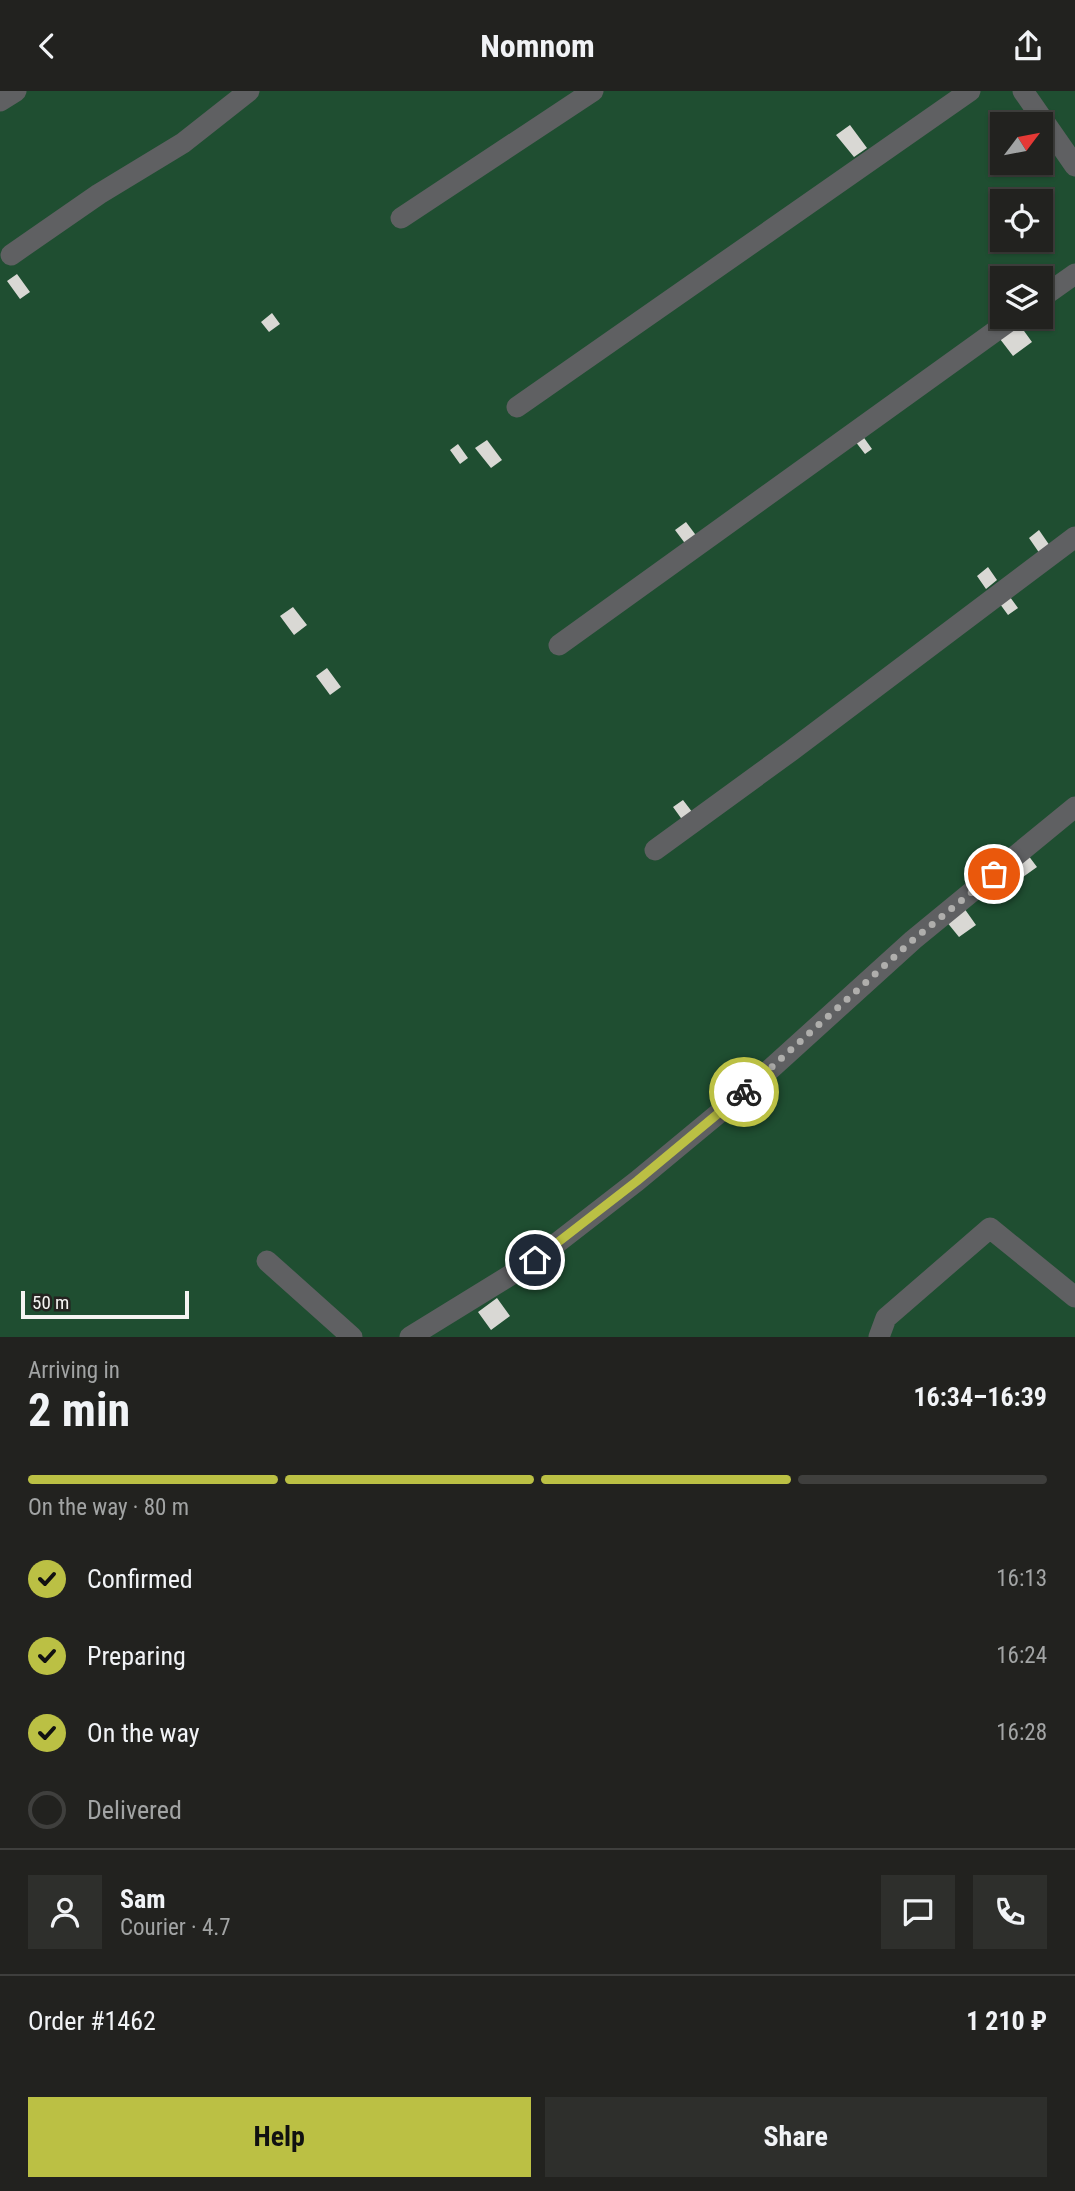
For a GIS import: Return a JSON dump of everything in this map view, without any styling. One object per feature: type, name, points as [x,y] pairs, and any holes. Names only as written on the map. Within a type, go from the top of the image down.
[{"type":"street","points":[[0,101],[16,91]]},
{"type":"street","points":[[12,255],[99,194],[183,143],[249,91]]},
{"type":"street","points":[[401,218],[593,91]]},
{"type":"street","points":[[517,407],[970,91]]},
{"type":"street","points":[[1023,91],[1075,166]]},
{"type":"street","points":[[1053,290],[1075,274]]},
{"type":"street","points":[[559,645],[998,329]]},
{"type":"street","points":[[655,850],[1075,537]]},
{"type":"street","points":[[410,1337],[535,1260],[637,1181],[754,1084],[913,940],[1075,807]]},
{"type":"street","points":[[880,1337],[886,1318],[990,1228],[1075,1297]]},
{"type":"street","points":[[267,1261],[352,1337]]},
{"type":"green space","points":[[0,91],[1075,91],[1075,1337],[0,1337]]},
{"type":"building","points":[[850,125],[867,148],[854,157],[836,135]]},
{"type":"building","points":[[17,274],[30,292],[20,299],[7,281]]},
{"type":"building","points":[[272,313],[280,324],[269,332],[261,322]]},
{"type":"building","points":[[1013,329],[1023,329],[1032,342],[1013,356],[1000,339]]},
{"type":"building","points":[[862,435],[872,449],[865,454],[855,441]]},
{"type":"building","points":[[487,440],[502,460],[491,468],[475,448]]},
{"type":"building","points":[[458,444],[468,458],[460,464],[450,450]]},
{"type":"building","points":[[686,522],[698,538],[687,546],[675,530]]},
{"type":"building","points":[[1039,530],[1050,546],[1040,554],[1029,538]]},
{"type":"building","points":[[988,567],[997,580],[986,589],[977,576]]},
{"type":"building","points":[[1010,597],[1018,608],[1008,615],[1000,604]]},
{"type":"building","points":[[293,607],[307,625],[294,635],[280,616]]},
{"type":"building","points":[[327,668],[341,687],[330,695],[316,676]]},
{"type":"building","points":[[683,800],[696,817],[686,825],[673,807]]},
{"type":"building","points":[[1028,855],[1037,867],[1016,882],[1008,871]]},
{"type":"building","points":[[964,908],[976,925],[959,937],[946,921]]},
{"type":"building","points":[[497,1298],[510,1316],[491,1330],[478,1312]]},
{"type":"way so far","points":[[744,1092],[913,940],[994,874]]},
{"type":"route","points":[[535,1260],[637,1181],[744,1092]]}]
